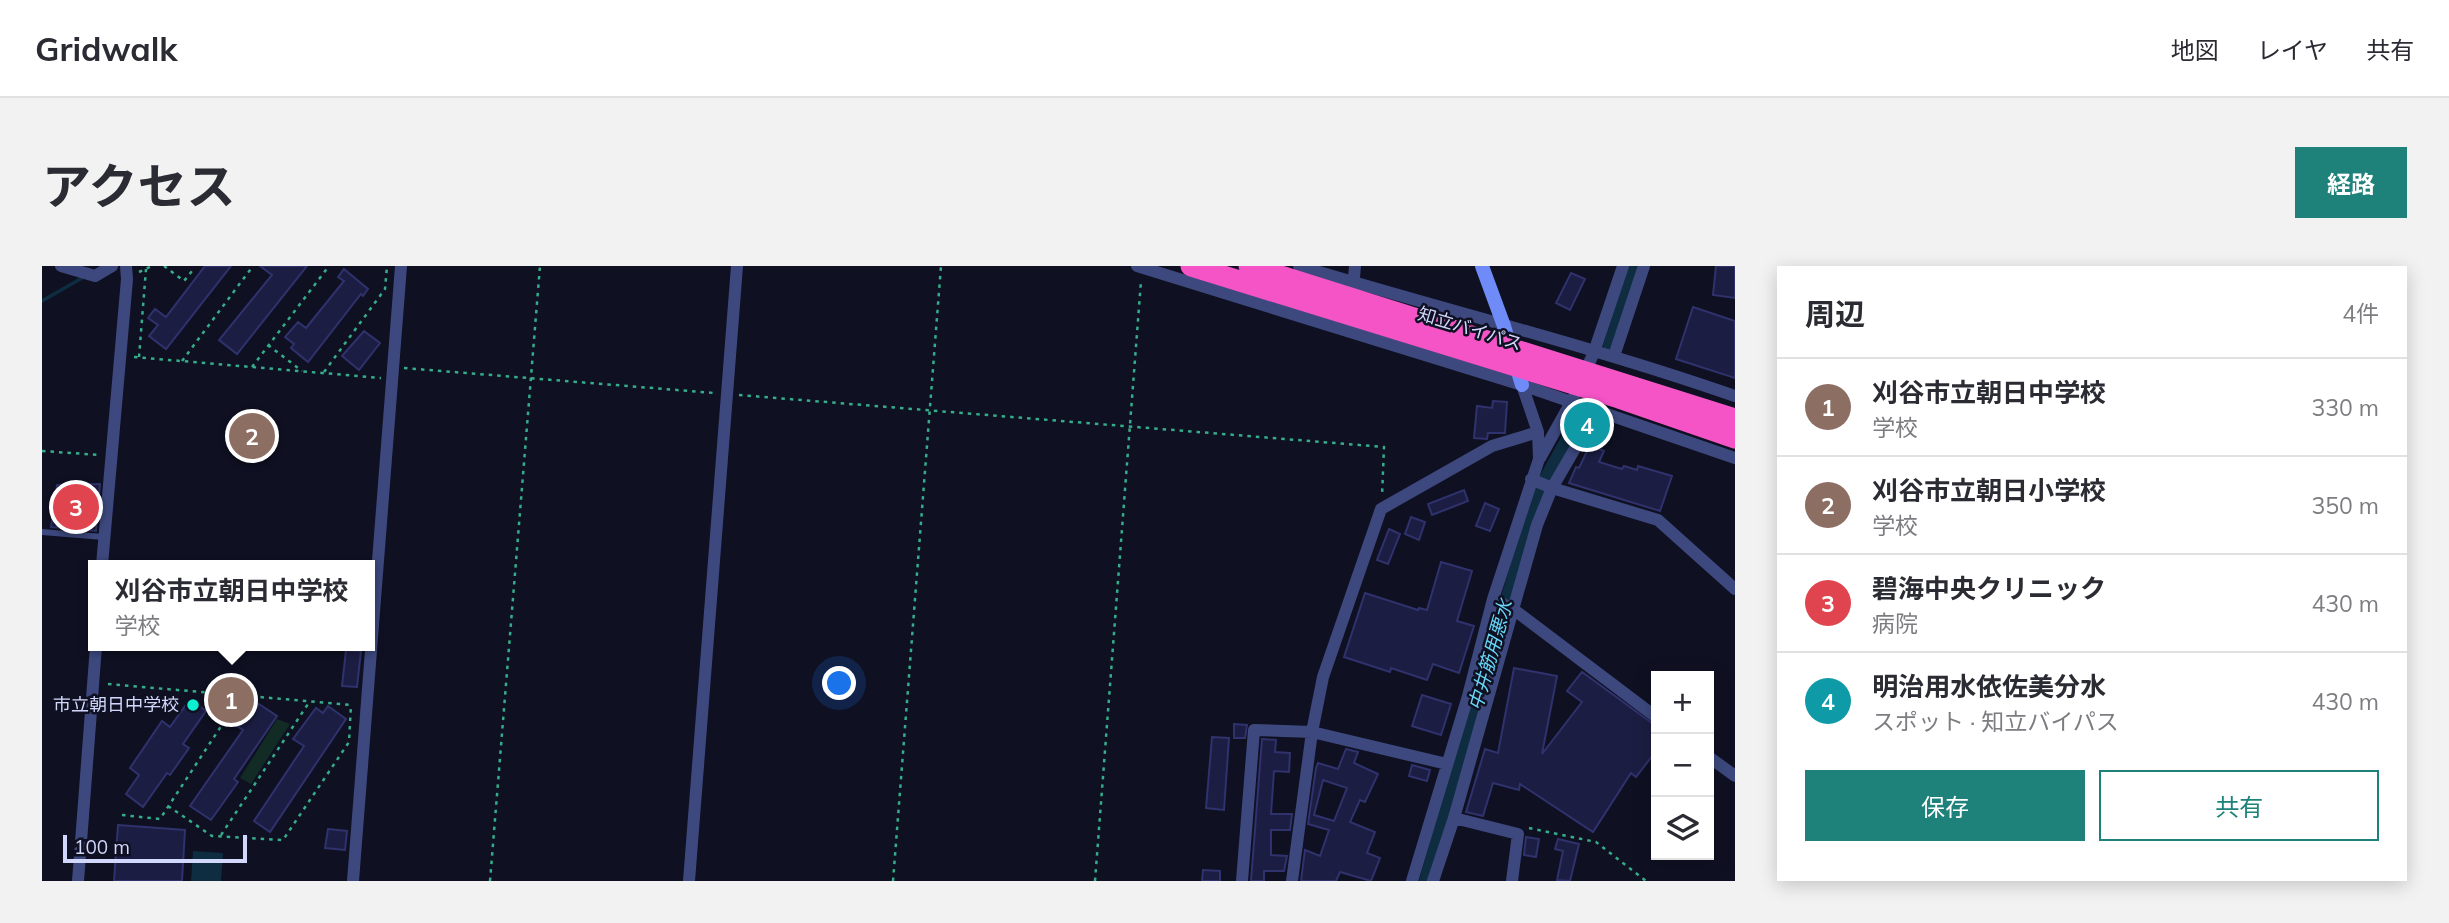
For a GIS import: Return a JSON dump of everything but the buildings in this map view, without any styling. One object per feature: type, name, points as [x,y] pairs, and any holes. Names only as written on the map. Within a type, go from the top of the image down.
[{"type":"highway","name":"知立バイパス","points":[[1191,266],[1619,398],[1735,438]]},
{"type":"highway","name":"知立バイパス","points":[[1249,266],[1735,419]]},
{"type":"street","points":[[61,266],[95,276],[112,266]]},
{"type":"street","points":[[102,560],[126,266]]},
{"type":"street","points":[[375,587],[401,266]]},
{"type":"street","points":[[689,881],[737,266]]},
{"type":"street","points":[[1299,266],[1614,356],[1735,396]]},
{"type":"street","points":[[1344,330],[1355,283],[1355,266]]},
{"type":"street","points":[[1433,881],[1454,818],[1537,525],[1542,484],[1538,432],[1482,266]]},
{"type":"street","points":[[1539,459],[1572,403],[1594,352],[1623,266]]},
{"type":"street","points":[[1614,356],[1644,266]]},
{"type":"street","points":[[1140,267],[1522,385],[1735,458]]},
{"type":"street","points":[[1412,881],[1468,696],[1493,599],[1542,484],[1577,445],[1590,437],[1601,412]]},
{"type":"street","points":[[1292,881],[1312,732],[1323,677],[1381,509],[1492,446],[1538,432]]},
{"type":"street","points":[[1542,484],[1658,520],[1735,589]]},
{"type":"street","points":[[1493,599],[1513,608],[1651,713]]},
{"type":"street","points":[[78,881],[96,651]]},
{"type":"street","points":[[353,881],[370,651]]},
{"type":"street","points":[[1242,881],[1254,730],[1312,732],[1447,764]]},
{"type":"street","points":[[1714,761],[1735,776]]},
{"type":"street","points":[[1454,818],[1518,834],[1512,881]]},
{"type":"lane","points":[[42,532],[104,537]]},
{"type":"path","points":[[164,266],[184,281],[192,271]]},
{"type":"path","points":[[182,361],[253,266]]},
{"type":"path","points":[[252,367],[329,266]]},
{"type":"path","points":[[323,373],[386,289],[387,266]]},
{"type":"path","points":[[490,881],[540,266]]},
{"type":"path","points":[[893,881],[941,266]]},
{"type":"path","points":[[1095,881],[1131,427],[1140,267]]},
{"type":"path","points":[[139,357],[146,269]]},
{"type":"path","points":[[268,345],[303,371]]},
{"type":"path","points":[[120,355],[323,373],[531,378],[1384,447],[1381,509]]},
{"type":"path","points":[[42,452],[110,455]]},
{"type":"path","points":[[108,684],[365,706]]},
{"type":"path","points":[[122,815],[160,819],[241,696]]},
{"type":"path","points":[[221,835],[310,701]]},
{"type":"path","points":[[168,806],[212,835],[283,840],[349,743],[351,705]]},
{"type":"path","points":[[1518,834],[1520,826],[1596,842],[1646,881]]},
{"type":"green space","points":[[277,719],[290,724],[251,784],[240,778]]},
{"type":"water","points":[[193,851],[223,853],[221,881],[191,881]]},
{"type":"waterway","name":"中井筋用悪水","points":[[1609,346],[1635,266]]},
{"type":"waterway","points":[[42,301],[82,278]]},
{"type":"waterway","name":"中井筋用悪水","points":[[1425,881],[1528,525],[1541,486],[1569,435]]},
{"type":"place","name":"明治用水依佐美分水","points":[[1587,425]]},
{"type":"place","name":"刈谷市立朝日小学校","points":[[252,436]]},
{"type":"place","name":"碧海中央クリニック","points":[[76,507]]},
{"type":"place","name":"刈谷市立朝日中学校","points":[[231,700]]},
{"type":"place","name":"市立朝日中学校","points":[[193,705]]}]
